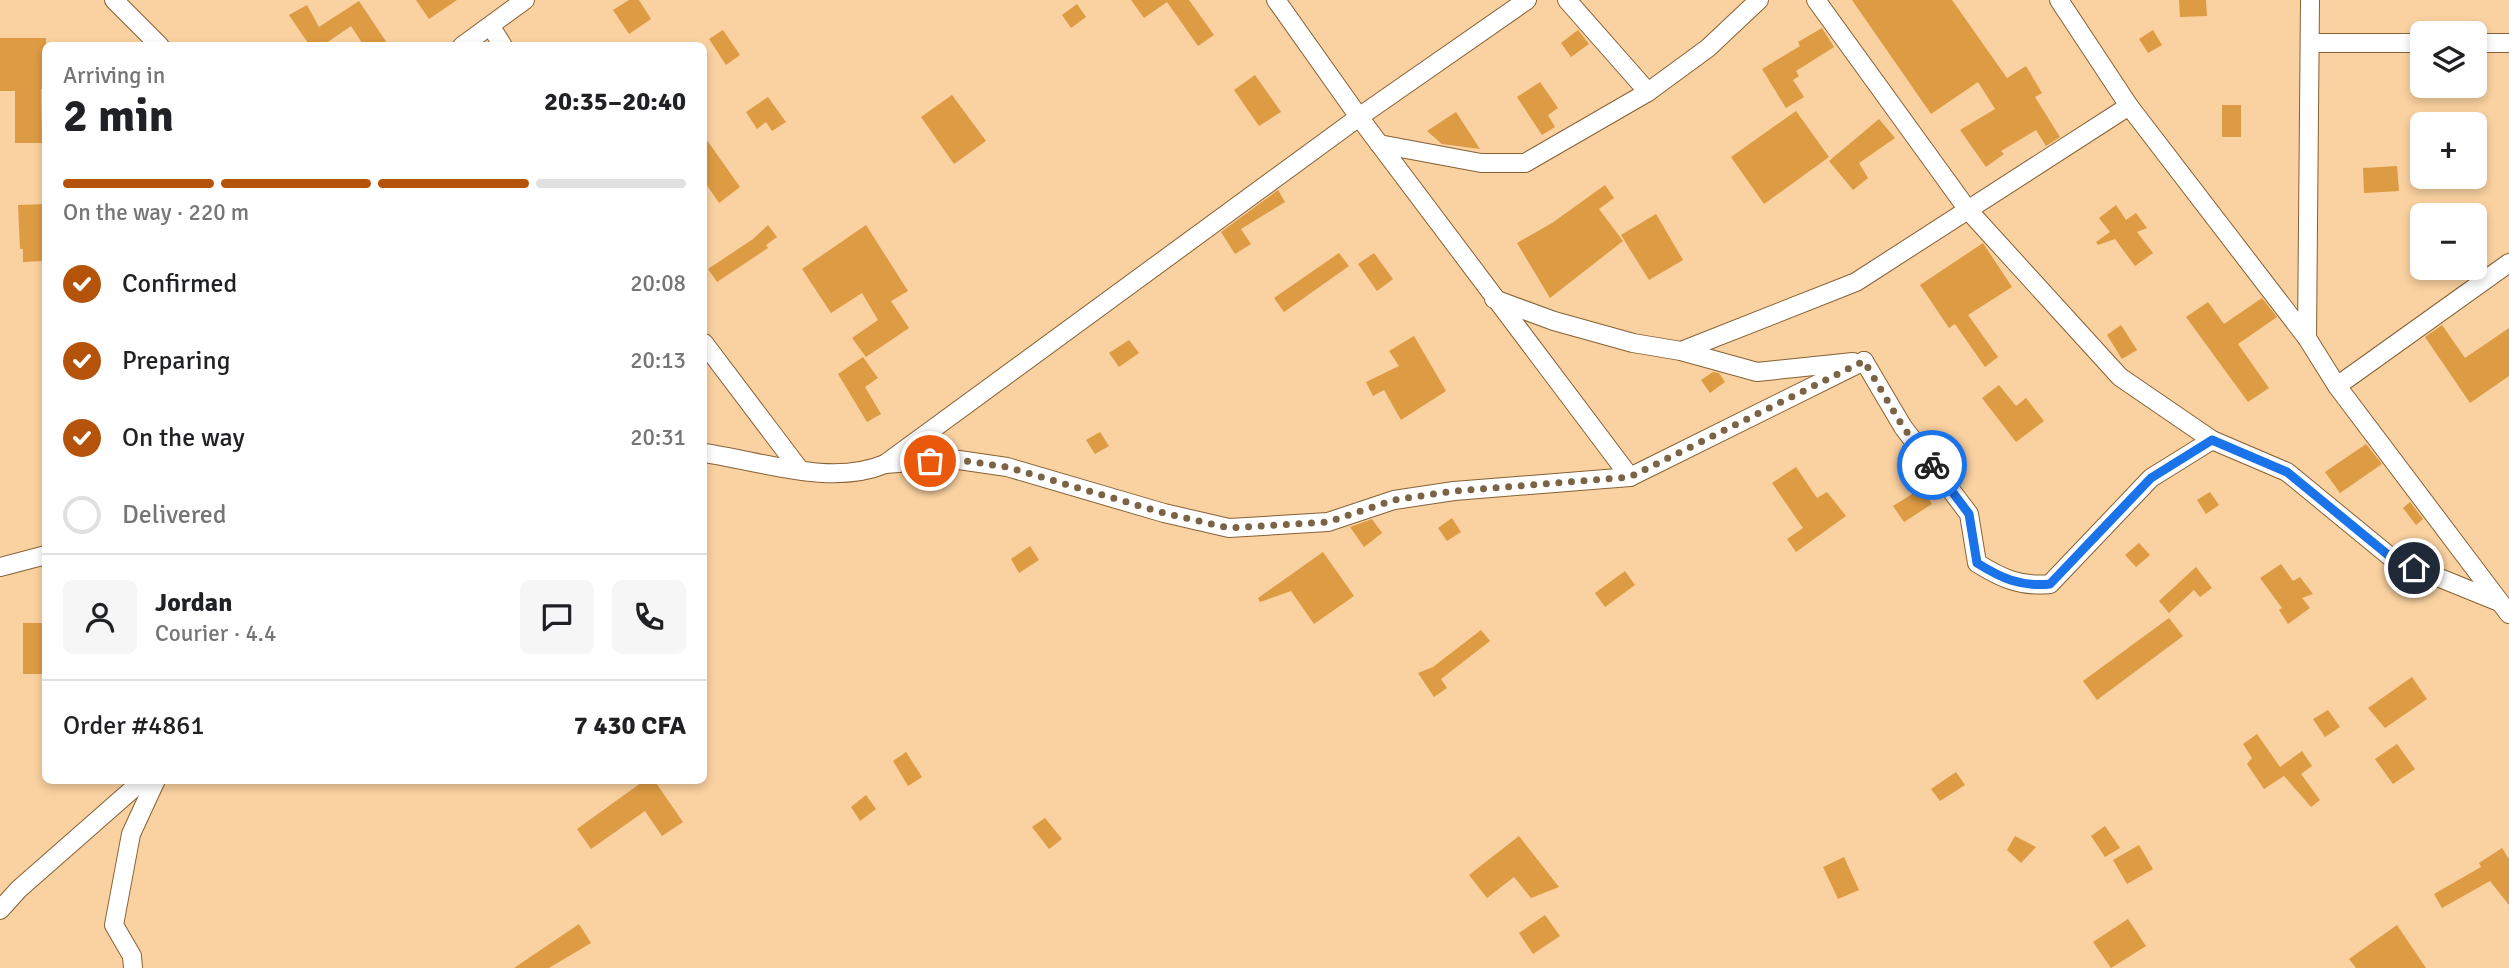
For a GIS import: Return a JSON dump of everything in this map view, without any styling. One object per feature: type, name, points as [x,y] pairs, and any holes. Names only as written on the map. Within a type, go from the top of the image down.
[{"type":"street","points":[[114,0],[156,42]]},
{"type":"street","points":[[468,42],[525,0]]},
{"type":"street","points":[[1276,0],[1378,144],[1630,477]]},
{"type":"street","points":[[707,454],[838,475],[864,473],[886,464],[1359,117],[1527,0]]},
{"type":"street","points":[[1567,0],[1648,92]]},
{"type":"street","points":[[1378,144],[1481,163],[1525,163],[1648,92],[1708,48],[1759,0]]},
{"type":"street","points":[[1816,0],[1968,210],[2120,377],[2212,440],[2287,472],[2393,559],[2504,608]]},
{"type":"street","points":[[2059,0],[2129,106],[2307,338],[2337,386],[2504,608]]},
{"type":"street","points":[[2307,338],[2310,0]]},
{"type":"street","points":[[491,27],[500,42]]},
{"type":"street","points":[[2310,43],[2410,43]]},
{"type":"street","points":[[2487,43],[2509,43]]},
{"type":"street","points":[[1681,351],[1856,282],[2129,106]]},
{"type":"street","points":[[2337,386],[2509,263]]},
{"type":"street","points":[[1494,299],[1567,325],[1633,343],[1681,351],[1757,372],[1864,361]]},
{"type":"street","points":[[707,347],[800,470]]},
{"type":"street","points":[[886,464],[952,459],[1007,467],[1164,513],[1229,528],[1328,522],[1394,500],[1454,491],[1630,477],[1864,361]]},
{"type":"street","points":[[1864,361],[1903,427],[1969,514],[1977,563],[2006,581],[2033,586],[2050,584],[2151,478],[2212,440]]},
{"type":"street","points":[[0,567],[42,556]]},
{"type":"street","points":[[0,910],[81,833],[138,784]]},
{"type":"street","points":[[133,968],[132,956],[114,925],[131,834],[154,784]]},
{"type":"building","points":[[416,0],[457,0],[429,19]]},
{"type":"building","points":[[629,0],[639,0],[651,19],[629,34],[613,10]]},
{"type":"building","points":[[1131,0],[1189,0],[1214,35],[1198,46],[1167,2],[1144,18]]},
{"type":"building","points":[[1852,0],[1952,0],[2007,78],[2026,66],[2042,93],[2035,97],[2060,137],[2046,146],[2036,130],[2001,151],[2004,154],[1986,167],[1960,130],[1995,109],[1978,82],[1931,114]]},
{"type":"building","points":[[2179,0],[2206,0],[2207,16],[2180,17]]},
{"type":"building","points":[[359,1],[386,42],[361,42],[351,26],[328,42],[307,42],[289,15],[307,5],[319,27]]},
{"type":"building","points":[[1077,4],[1086,17],[1071,28],[1062,15]]},
{"type":"building","points":[[1822,28],[1834,47],[1796,71],[1799,76],[1793,80],[1804,97],[1786,108],[1762,69],[1800,46],[1798,42]]},
{"type":"building","points":[[723,30],[740,55],[726,65],[709,39]]},
{"type":"building","points":[[1578,30],[1589,44],[1571,57],[1561,43]]},
{"type":"building","points":[[2153,30],[2162,45],[2148,53],[2139,39]]},
{"type":"building","points":[[0,38],[46,38],[46,42],[42,42],[42,143],[15,143],[15,91],[0,91]]},
{"type":"building","points":[[1255,75],[1281,112],[1259,126],[1234,90]]},
{"type":"building","points":[[1540,82],[1558,108],[1548,115],[1555,127],[1542,135],[1517,97]]},
{"type":"building","points":[[952,95],[986,141],[954,164],[921,117]]},
{"type":"building","points":[[768,97],[786,122],[772,131],[766,122],[757,129],[746,112]]},
{"type":"building","points":[[2222,105],[2241,105],[2241,137],[2222,137]]},
{"type":"building","points":[[1796,111],[1829,157],[1764,204],[1731,157]]},
{"type":"building","points":[[1456,112],[1480,149],[1442,144],[1427,131]]},
{"type":"building","points":[[1879,119],[1895,138],[1859,163],[1868,178],[1853,190],[1829,161]]},
{"type":"building","points":[[707,140],[740,187],[719,203],[707,185]]},
{"type":"building","points":[[2397,166],[2399,191],[2364,193],[2363,168]]},
{"type":"building","points":[[1605,185],[1614,198],[1599,209],[1623,241],[1550,298],[1517,243],[1552,223]]},
{"type":"building","points":[[1278,190],[1285,202],[1241,229],[1251,244],[1235,254],[1221,232]]},
{"type":"building","points":[[42,204],[42,261],[23,262],[18,205]]},
{"type":"building","points":[[2116,205],[2126,220],[2136,213],[2147,228],[2137,232],[2153,253],[2135,266],[2115,239],[2098,245],[2096,242],[2110,232],[2099,218]]},
{"type":"building","points":[[1656,214],[1683,260],[1649,280],[1621,235]]},
{"type":"building","points":[[768,225],[777,237],[766,245],[768,248],[717,282],[708,269],[753,239]]},
{"type":"building","points":[[866,225],[908,291],[891,301],[909,328],[866,357],[852,338],[878,320],[862,293],[831,313],[802,269]]},
{"type":"building","points":[[1983,243],[2012,287],[1968,315],[1998,357],[1985,367],[1955,324],[1949,328],[1920,285]]},
{"type":"building","points":[[1339,253],[1349,266],[1284,312],[1274,298]]},
{"type":"building","points":[[1374,253],[1393,279],[1377,291],[1358,264]]},
{"type":"building","points":[[2262,298],[2277,317],[2238,344],[2269,388],[2248,402],[2186,317],[2208,302],[2224,324]]},
{"type":"building","points":[[2121,325],[2137,350],[2122,359],[2107,335]]},
{"type":"building","points":[[2442,325],[2465,358],[2509,328],[2509,376],[2470,403],[2425,337]]},
{"type":"building","points":[[1414,336],[1446,391],[1401,420],[1384,390],[1373,396],[1366,382],[1399,366],[1389,351]]},
{"type":"building","points":[[1129,340],[1139,353],[1119,367],[1109,353]]},
{"type":"building","points":[[863,357],[878,378],[865,387],[881,414],[867,422],[838,374]]},
{"type":"building","points":[[1713,372],[1719,373],[1725,382],[1710,393],[1701,380]]},
{"type":"building","points":[[1999,385],[2016,406],[2026,398],[2044,421],[2016,442],[1982,398]]},
{"type":"building","points":[[1100,432],[1109,446],[1095,454],[1086,440]]},
{"type":"building","points":[[2366,444],[2382,464],[2340,493],[2325,472]]},
{"type":"building","points":[[1796,467],[1817,498],[1827,492],[1846,516],[1796,552],[1787,539],[1803,528],[1772,483]]},
{"type":"building","points":[[1922,488],[1932,504],[1904,522],[1893,506]]},
{"type":"building","points":[[2210,492],[2219,505],[2206,514],[2197,500]]},
{"type":"building","points":[[2410,502],[2423,519],[2416,525],[2403,508]]},
{"type":"building","points":[[1452,518],[1461,532],[1447,541],[1438,528]]},
{"type":"building","points":[[1372,519],[1382,533],[1364,547],[1350,527]]},
{"type":"building","points":[[2139,543],[2150,555],[2136,567],[2125,555]]},
{"type":"building","points":[[1030,546],[1039,560],[1019,573],[1011,559]]},
{"type":"building","points":[[1323,552],[1354,596],[1314,624],[1291,591],[1260,602],[1258,598]]},
{"type":"building","points":[[2281,564],[2293,581],[2300,577],[2313,594],[2302,598],[2310,608],[2288,624],[2279,610],[2282,608],[2260,578]]},
{"type":"building","points":[[2196,567],[2212,588],[2200,597],[2194,590],[2169,613],[2159,601]]},
{"type":"building","points":[[1625,571],[1635,585],[1605,607],[1595,593]]},
{"type":"building","points":[[2169,618],[2183,636],[2097,700],[2083,681]]},
{"type":"building","points":[[23,623],[42,623],[42,674],[23,674]]},
{"type":"building","points":[[1481,630],[1490,641],[1441,679],[1447,688],[1434,697],[1418,673],[1433,667]]},
{"type":"building","points":[[2412,677],[2427,699],[2385,728],[2368,708]]},
{"type":"building","points":[[2328,710],[2340,727],[2325,737],[2313,719]]},
{"type":"building","points":[[2257,734],[2280,767],[2302,751],[2312,766],[2301,774],[2320,800],[2311,807],[2284,776],[2264,789],[2247,764],[2252,758],[2243,744]]},
{"type":"building","points":[[2397,744],[2415,769],[2393,784],[2375,759]]},
{"type":"building","points":[[906,752],[922,777],[908,786],[893,761]]},
{"type":"building","points":[[1956,772],[1965,785],[1940,801],[1931,789]]},
{"type":"building","points":[[639,784],[657,784],[683,822],[662,836],[645,811],[591,849],[577,829]]},
{"type":"building","points":[[866,795],[876,809],[860,821],[851,807]]},
{"type":"building","points":[[1045,818],[1062,839],[1049,849],[1032,827]]},
{"type":"building","points":[[2105,826],[2120,848],[2105,857],[2091,836]]},
{"type":"building","points":[[1519,836],[1559,887],[1531,898],[1514,877],[1487,898],[1469,875]]},
{"type":"building","points":[[2015,836],[2036,847],[2021,863],[2007,850]]},
{"type":"building","points":[[2139,845],[2153,869],[2127,884],[2113,860]]},
{"type":"building","points":[[2502,848],[2509,859],[2509,905],[2490,881],[2442,908],[2434,894],[2481,867],[2479,863]]},
{"type":"building","points":[[1844,857],[1859,890],[1838,899],[1823,867]]},
{"type":"building","points":[[1545,915],[1560,936],[1533,954],[1519,933]]},
{"type":"building","points":[[2128,919],[2146,946],[2111,968],[2093,942]]},
{"type":"building","points":[[579,924],[591,943],[549,968],[514,968]]},
{"type":"building","points":[[2397,925],[2426,968],[2356,968],[2349,959]]},
{"type":"way so far","points":[[930,461],[952,459],[1007,467],[1164,513],[1229,528],[1265,528],[1328,522],[1394,500],[1454,491],[1630,477],[1864,361],[1903,427],[1932,465]]},
{"type":"route","points":[[1932,465],[1969,514],[1977,563],[2006,581],[2033,586],[2050,584],[2151,478],[2212,440],[2287,472],[2393,559],[2414,568]]}]
